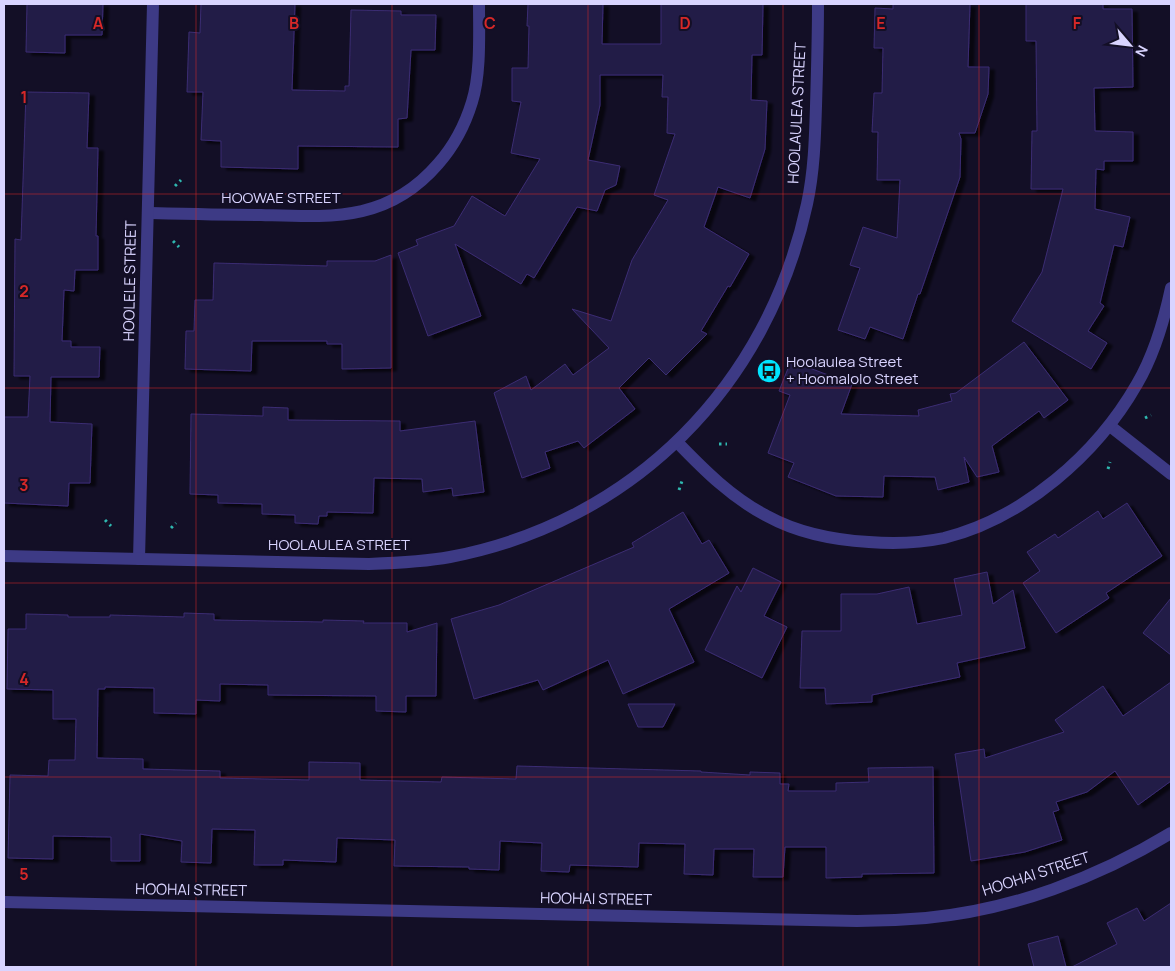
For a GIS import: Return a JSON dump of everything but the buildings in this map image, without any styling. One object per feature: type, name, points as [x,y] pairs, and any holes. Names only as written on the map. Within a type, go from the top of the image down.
[{"type":"street","name":"HOOLELE STREET","points":[[139,559],[153,4]]},
{"type":"street","name":"HOOWAE STREET","points":[[148,213],[318,217],[356,213],[381,207],[403,196],[427,178],[445,156],[462,130],[473,100],[478,62],[479,4]]},
{"type":"street","name":"HOOLAULEA STREET","points":[[4,556],[369,564],[408,563],[450,557],[531,534],[568,518],[604,498],[641,472],[677,442],[711,406],[742,365],[764,327],[775,303],[792,259],[808,202],[813,170],[818,4]]},
{"type":"street","points":[[677,442],[703,469],[744,503],[790,526],[817,535],[848,541],[880,543],[913,542],[942,538],[964,532],[1018,506],[1047,486],[1082,457],[1110,426],[1138,383],[1152,352],[1165,316],[1171,288]]},
{"type":"street","points":[[1110,426],[1171,474]]},
{"type":"street","name":"HOOHAI STREET","points":[[4,902],[848,921],[892,920],[958,914],[1021,900],[1098,871],[1171,833]]},
{"type":"path","points":[[175,186],[181,180]]},
{"type":"path","points":[[174,241],[179,247]]},
{"type":"path","points":[[1145,418],[1151,415]]},
{"type":"path","points":[[719,444],[727,444]]},
{"type":"path","points":[[1108,469],[1110,462]]},
{"type":"path","points":[[679,490],[682,481]]},
{"type":"path","points":[[105,520],[111,526]]},
{"type":"path","points":[[171,528],[176,522]]},
{"type":"place","name":"Hoolaulea Street + Hoomalolo Street","points":[[769,371]]}]
